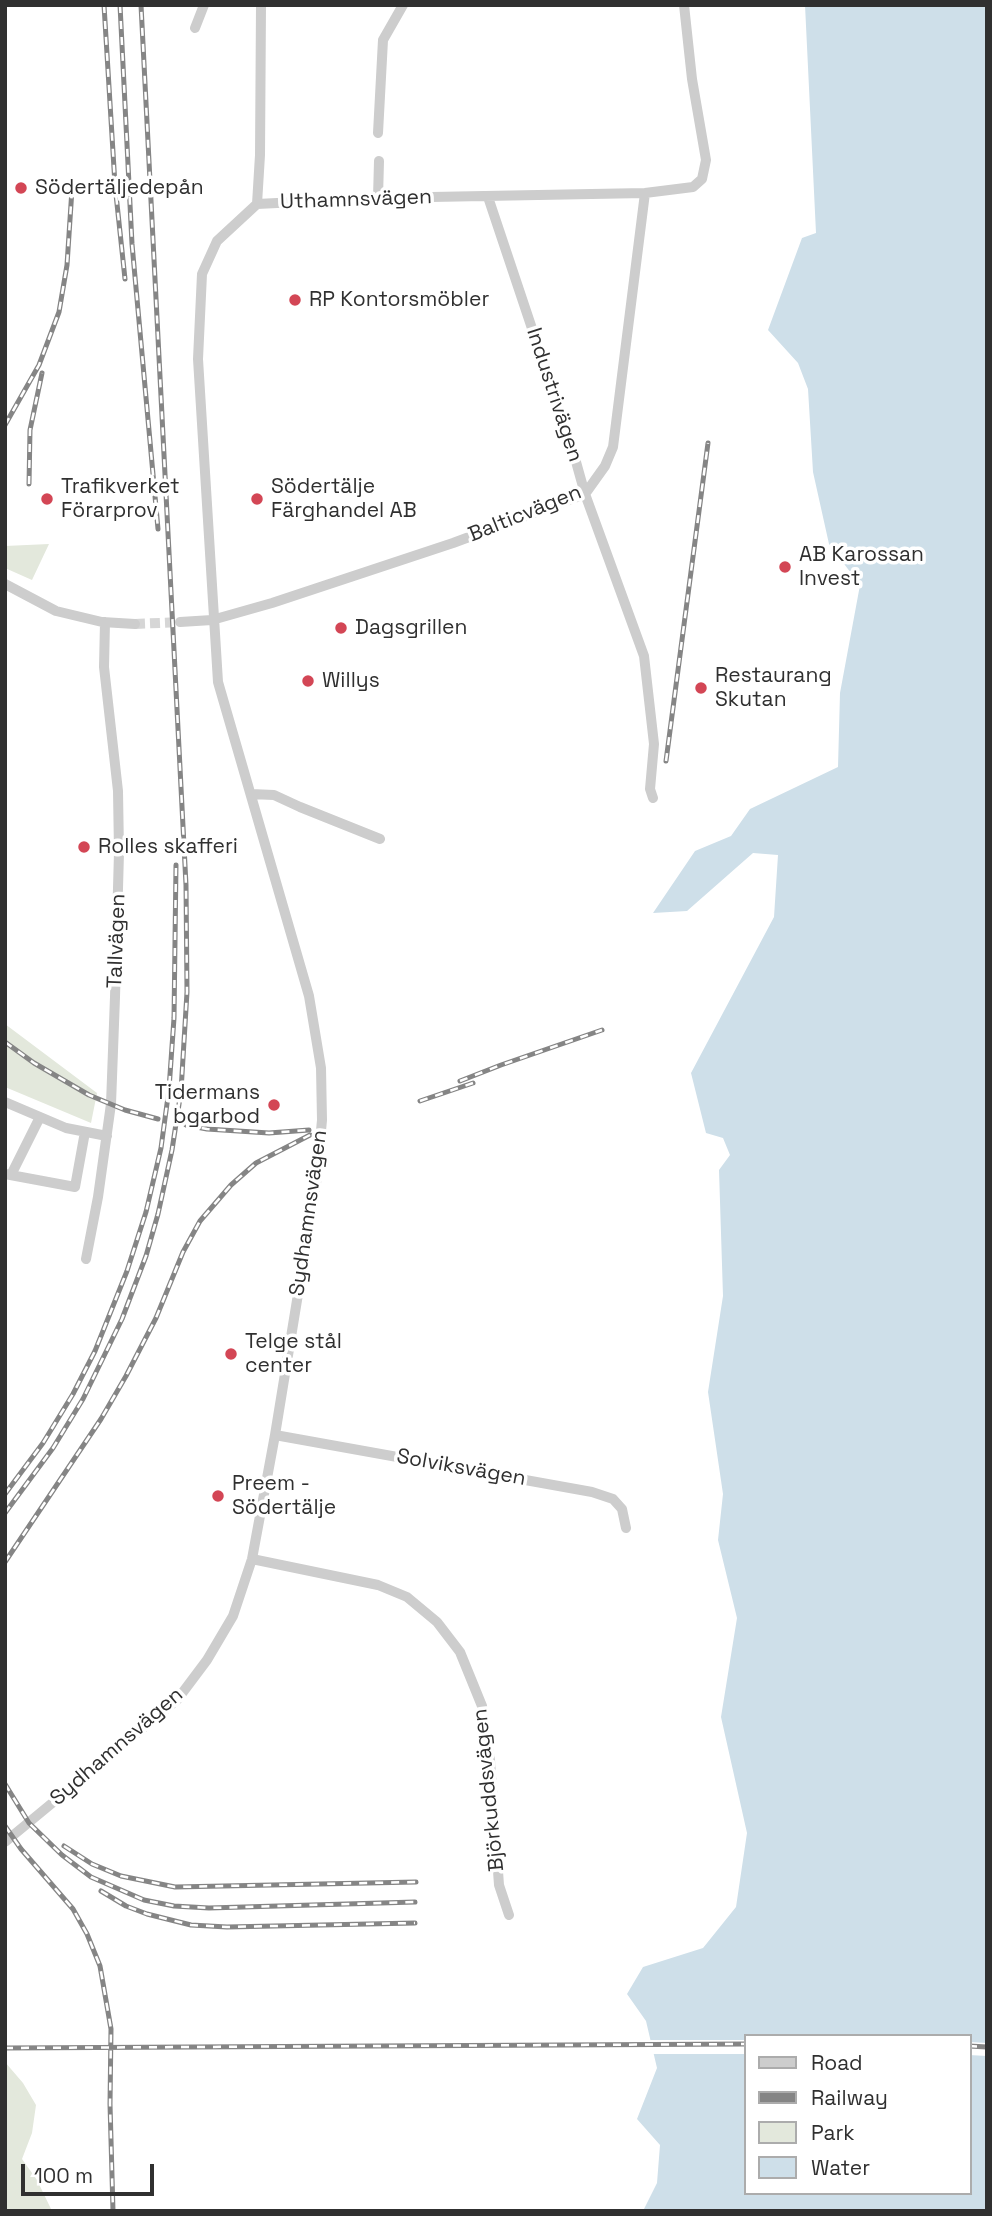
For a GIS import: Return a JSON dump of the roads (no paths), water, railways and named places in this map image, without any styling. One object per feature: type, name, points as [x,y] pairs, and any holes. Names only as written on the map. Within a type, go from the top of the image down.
[{"type":"street","points":[[195,28],[204,5]]},
{"type":"street","points":[[257,204],[261,5]]},
{"type":"street","points":[[379,133],[383,40],[403,5]]},
{"type":"street","name":"Uthamnsvägen","points":[[212,620],[198,359],[202,274],[217,241],[257,204],[378,198],[645,193],[693,187],[702,179],[706,160],[692,79],[684,5]]},
{"type":"street","points":[[378,198],[379,162]]},
{"type":"street","name":"Balticvägen","points":[[180,622],[212,620],[375,570],[585,494],[605,466],[613,447],[645,193]]},
{"type":"street","name":"Industrivägen","points":[[488,197],[585,494],[644,656],[654,744],[650,789],[653,798]]},
{"type":"street","points":[[5,584],[56,611],[105,622],[135,624]]},
{"type":"street","name":"Sydhamnsvägen","points":[[5,1842],[177,1700],[207,1660],[233,1616],[252,1559],[275,1435],[316,1184],[322,1120],[321,1068],[309,996],[218,682],[212,620]]},
{"type":"street","name":"Tallvägen","points":[[86,1259],[111,1104],[119,852],[118,792],[104,667],[105,622]]},
{"type":"street","points":[[251,794],[274,795],[380,839]]},
{"type":"street","points":[[5,1102],[66,1128],[107,1136]]},
{"type":"street","points":[[40,1117],[8,1174],[75,1187],[85,1132]]},
{"type":"street","name":"Solviksvägen","points":[[275,1435],[592,1492],[613,1499],[622,1509],[626,1528]]},
{"type":"street","name":"Björkuddsvägen","points":[[252,1559],[378,1584],[407,1597],[438,1622],[460,1651],[482,1706],[490,1760],[499,1885],[509,1915]]},
{"type":"water","points":[[805,5],[987,5],[987,2211],[643,2211],[657,2183],[660,2145],[637,2119],[657,2068],[646,2021],[627,1994],[643,1967],[703,1948],[736,1907],[747,1833],[721,1717],[737,1618],[718,1540],[723,1494],[708,1392],[723,1296],[719,1170],[730,1155],[723,1138],[706,1133],[691,1073],[774,917],[778,855],[753,853],[687,911],[653,913],[695,851],[731,836],[750,809],[838,767],[840,693],[860,585],[829,544],[813,472],[808,389],[798,363],[768,330],[802,238],[816,233]]},
{"type":"tunnel","points":[[135,624],[180,622]]},
{"type":"railway","points":[[104,5],[115,185],[125,279]]},
{"type":"railway","points":[[120,5],[132,244],[158,529]]},
{"type":"railway","points":[[5,1513],[53,1448],[83,1399],[122,1319],[146,1256],[158,1214],[181,1091],[187,992],[186,885],[141,5]]},
{"type":"railway","points":[[5,425],[39,365],[59,312],[67,265],[72,189]]},
{"type":"railway","points":[[29,484],[30,430],[42,373]]},
{"type":"railway","points":[[666,761],[708,443]]},
{"type":"railway","points":[[5,1494],[43,1443],[95,1351],[127,1271],[146,1212],[161,1148],[169,1089],[174,1018],[176,865]]},
{"type":"railway","points":[[460,1081],[602,1030]]},
{"type":"railway","points":[[5,1042],[34,1063],[89,1095],[125,1110],[158,1119]]},
{"type":"railway","points":[[420,1101],[473,1083]]},
{"type":"railway","points":[[186,1125],[269,1133],[309,1130]]},
{"type":"railway","points":[[5,1562],[101,1419],[126,1376],[200,1221],[231,1185],[256,1163],[310,1135]]},
{"type":"railway","points":[[5,1784],[29,1823],[62,1855],[91,1877],[144,1900],[174,1906],[209,1908],[415,1902]]},
{"type":"railway","points":[[5,1826],[21,1849],[73,1909],[100,1966],[111,2029],[113,2211]]},
{"type":"railway","points":[[64,1846],[92,1864],[121,1876],[175,1887],[416,1882]]},
{"type":"railway","points":[[101,1891],[126,1906],[147,1914],[191,1925],[227,1927],[415,1923]]},
{"type":"railway","points":[[5,2048],[744,2044]]},
{"type":"railway","points":[[971,2046],[987,2047]]},
{"type":"place","name":"Södertäljedepån","points":[[21,188]]},
{"type":"place","name":"RP Kontorsmöbler","points":[[295,300]]},
{"type":"place","name":"Trafikverket Förarprov","points":[[47,499]]},
{"type":"place","name":"Södertälje Färghandel AB","points":[[257,499]]},
{"type":"place","name":"AB Karossan Invest","points":[[785,567]]},
{"type":"place","name":"Dagsgrillen","points":[[341,628]]},
{"type":"place","name":"Willys","points":[[308,681]]},
{"type":"place","name":"Restaurang Skutan","points":[[701,688]]},
{"type":"place","name":"Rolles skafferi","points":[[84,847]]},
{"type":"place","name":"Tidermans bgarbod","points":[[274,1105]]},
{"type":"place","name":"Telge stål center","points":[[231,1354]]},
{"type":"place","name":"Preem - Södertälje","points":[[218,1496]]}]
